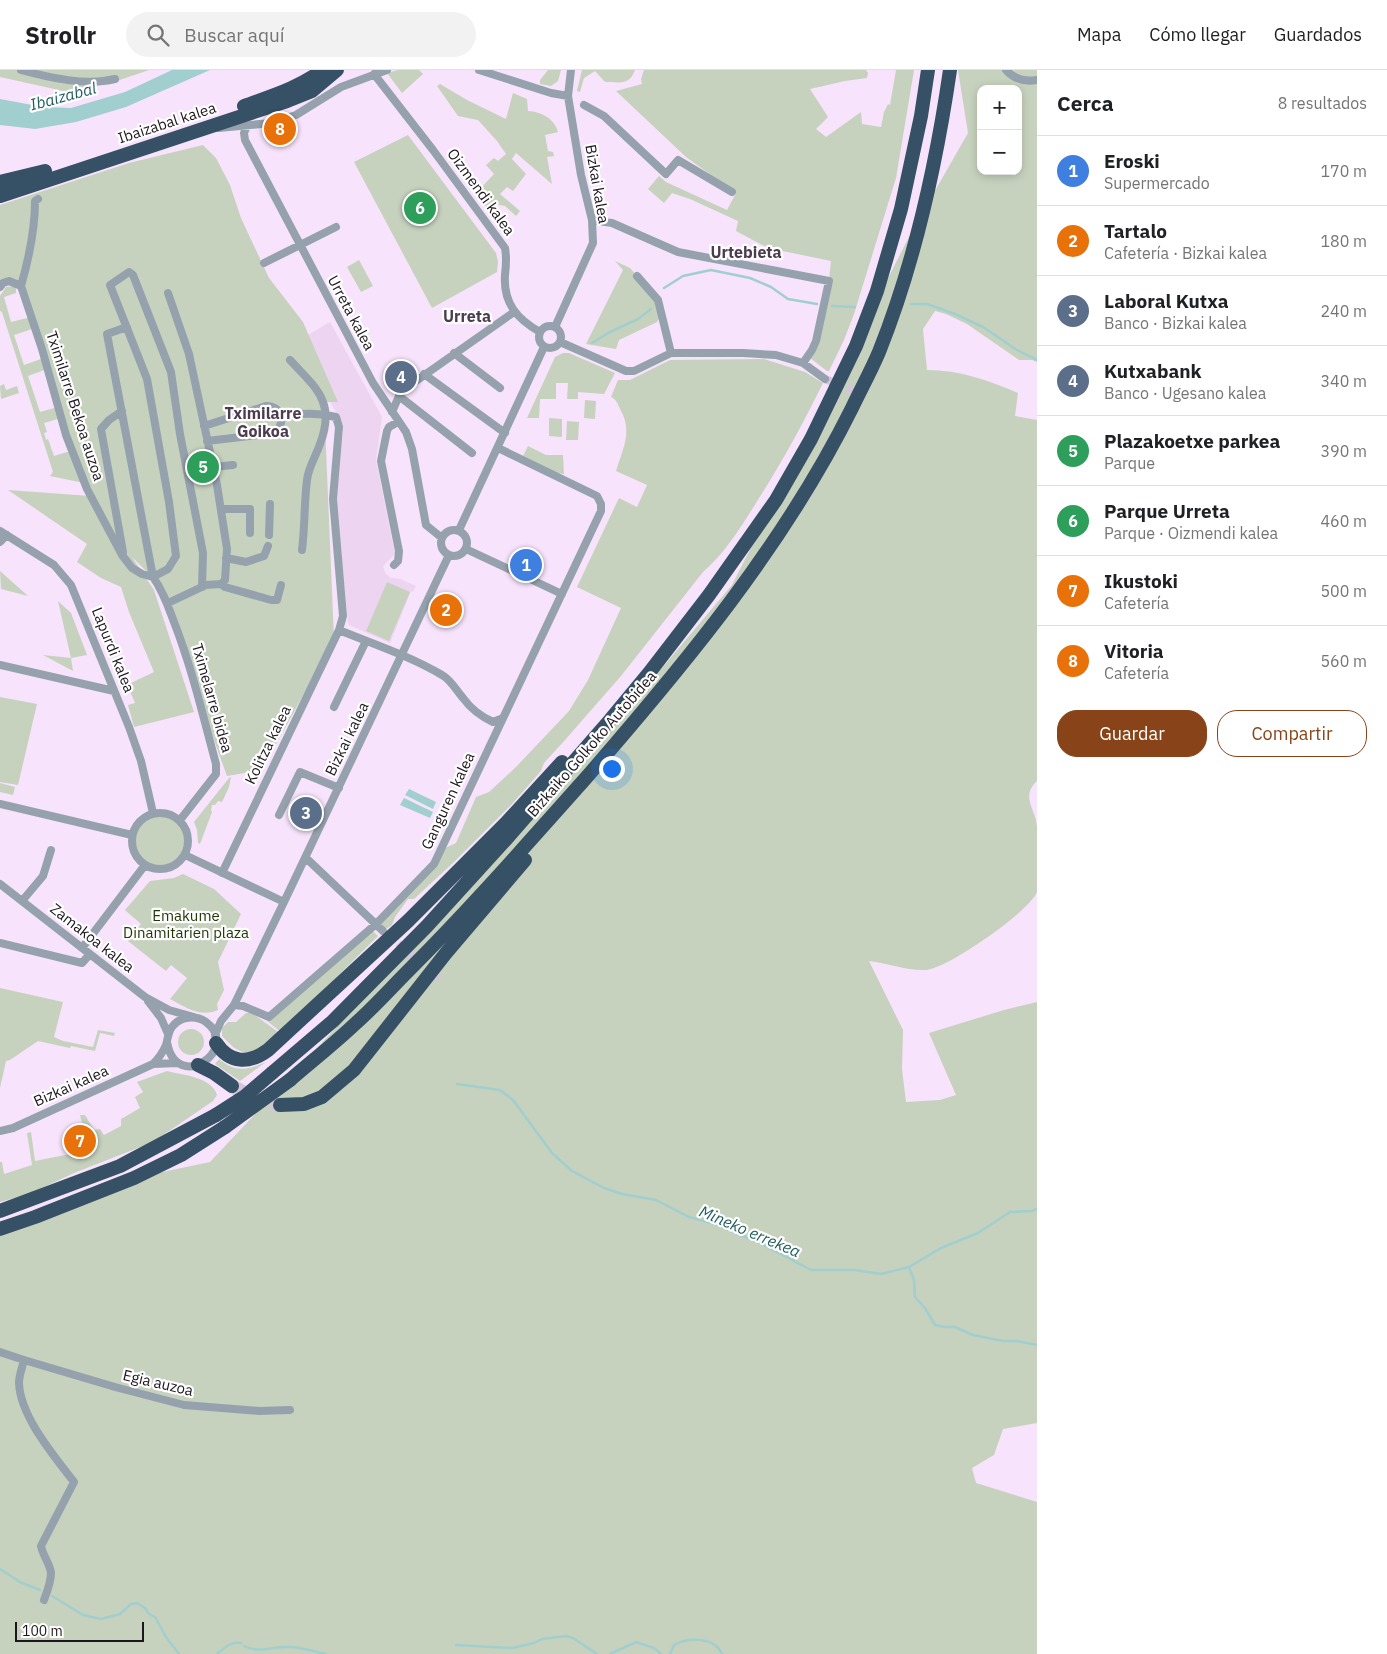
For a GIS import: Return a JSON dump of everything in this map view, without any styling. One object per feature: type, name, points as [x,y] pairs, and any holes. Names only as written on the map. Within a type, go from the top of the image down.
[{"type":"highway","name":"Bizkaiko Golkoko Autobidea","points":[[0,1211],[120,1166],[216,1114],[244,1096],[333,1021],[420,933],[509,836],[610,720],[703,603],[741,551],[776,500],[811,439],[856,346],[877,291],[901,209],[921,116],[928,70]]},
{"type":"highway","name":"Bizkaiko Golkoko Autobidea","points":[[0,1229],[134,1178],[181,1155],[290,1080],[356,1023],[441,938],[520,853],[618,741],[702,638],[747,579],[794,511],[832,448],[878,354],[899,296],[922,216],[943,117],[950,70]]},
{"type":"highway","name":"Ibaizabal kalea","points":[[0,196],[287,101],[312,91],[330,72]]},
{"type":"highway","name":"Ibaizabal kalea","points":[[0,182],[34,174],[286,92],[330,72]]},
{"type":"highway","points":[[215,1039],[225,1054],[240,1060],[250,1060],[268,1050],[408,921],[506,823],[559,765],[610,720]]},
{"type":"highway","points":[[280,1105],[304,1104],[322,1097],[354,1070],[446,953],[565,813],[618,741]]},
{"type":"highway","points":[[198,1066],[214,1073],[232,1086]]},
{"type":"street","points":[[21,70],[74,80],[103,82],[115,79]]},
{"type":"street","points":[[200,130],[271,123],[296,115],[341,87],[387,70]]},
{"type":"street","points":[[479,70],[551,93],[568,96]]},
{"type":"street","name":"Bizkai kalea","points":[[555,327],[593,243],[592,220],[568,96],[571,70]]},
{"type":"street","points":[[1006,70],[1011,76],[1019,79],[1037,80]]},
{"type":"street","points":[[330,72],[341,87]]},
{"type":"street","name":"Oizmendi kalea","points":[[374,74],[505,248],[507,257],[506,291],[514,312]]},
{"type":"street","points":[[584,105],[604,116],[666,174],[678,160],[732,192]]},
{"type":"street","name":"Urreta kalea","points":[[247,126],[244,133],[245,140],[373,382],[406,432],[412,449],[426,525],[442,538]]},
{"type":"street","points":[[0,287],[3,283],[9,281],[20,286],[35,223],[35,201],[38,199]]},
{"type":"street","points":[[592,220],[612,223],[678,252],[829,281],[816,341],[803,363]]},
{"type":"street","points":[[264,263],[336,227]]},
{"type":"street","points":[[127,327],[107,334],[153,576],[168,569],[176,556],[169,502],[147,379],[127,327],[110,284],[129,272],[133,275],[171,372],[180,434],[203,553],[202,587]]},
{"type":"street","points":[[637,276],[658,300],[671,353]]},
{"type":"street","name":"Tximilarre Bekoa auzoa","points":[[20,286],[42,349],[66,435],[87,489],[124,558],[132,568],[142,574],[153,576]]},
{"type":"street","points":[[168,293],[189,354],[222,509],[226,558],[224,580],[221,584]]},
{"type":"street","points":[[392,412],[399,396],[406,388],[514,312],[540,332]]},
{"type":"street","points":[[548,326],[555,327],[561,335],[560,342],[552,348],[544,347],[539,342],[540,332],[548,326]]},
{"type":"street","points":[[560,342],[626,372],[634,371],[671,353],[743,353],[776,355],[803,363],[825,379]]},
{"type":"street","points":[[459,530],[544,347]]},
{"type":"street","points":[[454,353],[500,388]]},
{"type":"street","points":[[290,360],[321,395],[324,402],[325,415],[321,441],[307,479],[302,550]]},
{"type":"street","points":[[424,374],[505,433]]},
{"type":"street","points":[[399,396],[472,453]]},
{"type":"street","points":[[204,426],[266,406],[278,409],[285,416],[275,437],[207,441]]},
{"type":"street","name":"Tximilarre Bekoa auzoa","points":[[122,411],[109,420],[101,429],[124,558]]},
{"type":"street","points":[[301,414],[325,415]]},
{"type":"street","name":"Kolitza kalea","points":[[222,873],[343,616],[333,499],[339,427],[336,417],[325,415]]},
{"type":"street","points":[[394,566],[398,561],[398,551],[381,461],[387,431],[389,427],[398,422]]},
{"type":"street","name":"Ganguren kalea","points":[[234,1005],[243,1006],[268,1017],[376,924],[434,864],[601,512],[601,504],[597,496],[498,448]]},
{"type":"street","points":[[213,467],[233,464]]},
{"type":"street","points":[[269,535],[270,504]]},
{"type":"street","points":[[222,509],[250,510],[250,533]]},
{"type":"street","points":[[459,530],[466,536],[466,549],[457,556],[449,555],[441,546],[442,538],[447,531],[459,530]]},
{"type":"street","points":[[0,542],[4,533]]},
{"type":"street","name":"Lapurdi kalea","points":[[4,533],[54,565],[71,585],[141,761],[154,813]]},
{"type":"street","points":[[226,558],[246,562],[264,556],[268,546]]},
{"type":"street","points":[[466,549],[562,594]]},
{"type":"street","name":"Bizkai kalea","points":[[0,1131],[31,1120],[153,1064],[178,1063],[186,1066],[198,1066],[208,1060],[213,1054],[217,1028],[226,1013],[234,1005],[306,858],[449,555]]},
{"type":"street","name":"Tximelarre bidea","points":[[153,576],[168,603],[193,675],[216,764],[216,774],[180,820]]},
{"type":"street","points":[[168,603],[202,587],[221,584],[224,587],[276,600],[282,585]]},
{"type":"street","points":[[338,630],[402,656],[444,676],[481,717],[493,722],[503,718]]},
{"type":"street","points":[[334,707],[366,641]]},
{"type":"street","points":[[0,665],[114,691]]},
{"type":"street","points":[[279,815],[300,772],[339,788]]},
{"type":"street","points":[[0,804],[132,835]]},
{"type":"street","points":[[163,812],[173,815],[180,820],[188,837],[188,846],[185,855],[179,862],[171,867],[153,869],[138,859],[133,851],[131,842],[137,823],[144,816],[163,812]]},
{"type":"street","points":[[22,902],[43,876],[51,850]]},
{"type":"street","points":[[185,855],[284,902]]},
{"type":"street","points":[[306,858],[383,931]]},
{"type":"street","points":[[82,948],[145,865]]},
{"type":"street","name":"Zamakoa kalea","points":[[0,884],[145,997],[169,1010],[194,1017]]},
{"type":"street","points":[[0,943],[82,963],[90,954]]},
{"type":"street","name":"Zamakoa kalea","points":[[145,997],[161,1018],[167,1038]]},
{"type":"street","name":"Bizkai kalea","points":[[205,1022],[214,1020],[226,1013]]},
{"type":"street","points":[[153,1064],[164,1050],[172,1027],[178,1021],[194,1017],[205,1022],[209,1024],[215,1039]]},
{"type":"street","points":[[167,1038],[168,1050],[172,1058],[178,1063]]},
{"type":"street","name":"Egia auzoa","points":[[0,1352],[115,1387],[184,1405],[290,1410]]},
{"type":"street","points":[[24,1360],[19,1386],[21,1400],[28,1417],[74,1482],[42,1546],[43,1554],[51,1572],[44,1600]]},
{"type":"shaded area","points":[[172,70],[210,70],[126,107],[76,122],[35,129],[0,125],[0,99],[43,107],[71,108],[125,92]]},
{"type":"shaded area","points":[[330,322],[382,417],[376,460],[395,554],[383,566],[385,573],[391,578],[401,579],[416,586],[413,592],[411,591],[390,643],[349,625],[348,622],[336,499],[343,431],[341,421],[327,396],[306,336]]},
{"type":"shaded area","points":[[409,789],[436,802],[433,809],[405,795]]},
{"type":"shaded area","points":[[404,798],[433,812],[430,818],[400,805]]},
{"type":"green space","points":[[0,70],[149,70],[111,83],[68,92],[0,77]]},
{"type":"green space","points":[[398,70],[419,70],[423,74],[402,93],[387,73]]},
{"type":"green space","points":[[548,70],[561,70],[558,81],[551,86],[540,84],[540,80]]},
{"type":"green space","points":[[582,70],[635,70],[630,79],[623,82],[605,82],[595,71],[584,78],[580,92],[577,91]]},
{"type":"green space","points":[[644,70],[866,70],[868,73],[867,78],[810,89],[828,117],[816,129],[826,137],[861,112],[862,124],[881,127],[884,112],[888,104],[890,105],[896,70],[914,70],[896,178],[854,314],[829,371],[810,358],[829,280],[831,261],[768,248],[736,231],[738,221],[690,199],[672,193],[664,203],[648,189],[659,176],[666,182],[727,210],[736,193],[686,157],[616,91],[642,84],[641,79]]},
{"type":"green space","points":[[958,70],[1037,70],[1037,362],[1019,360],[967,324],[946,314],[935,311],[923,329],[927,370],[939,370],[973,377],[1018,393],[1015,416],[1037,420],[1037,781],[1032,787],[1029,798],[1037,827],[1037,892],[1031,901],[1004,925],[968,950],[936,967],[919,970],[869,961],[903,1030],[902,1069],[906,1102],[940,1100],[956,1095],[929,1033],[1037,1002],[1037,1423],[1003,1429],[994,1455],[972,1468],[976,1483],[1037,1502],[1037,1654],[0,1654],[0,1229],[134,1178],[210,1162],[560,789],[732,585],[912,231],[968,133]]},
{"type":"green space","points":[[440,84],[506,119],[513,93],[527,99],[528,111],[547,117],[554,123],[558,132],[545,135],[548,151],[553,152],[554,156],[547,157],[552,184],[516,153],[512,159],[526,174],[513,191],[507,187],[500,194],[520,211],[516,216],[505,206],[495,204],[487,208],[476,193],[494,174],[486,165],[494,158],[498,161],[506,154],[478,120],[458,116],[437,86]]},
{"type":"green space","points":[[408,135],[496,253],[498,262],[497,272],[432,308],[354,162]]},
{"type":"green space","points":[[203,145],[216,158],[230,185],[241,218],[269,278],[303,322],[338,402],[324,402],[334,639],[262,770],[227,776],[157,582],[132,557],[154,590],[194,712],[134,727],[128,705],[135,703],[129,689],[131,683],[154,672],[129,612],[121,587],[101,578],[77,562],[87,544],[8,490],[90,496],[84,483],[50,476],[53,472],[2,312],[0,311],[0,296],[6,287],[14,286],[16,293],[4,297],[11,322],[31,317],[15,282],[0,287],[0,205],[129,163]],"holes":[[[35,328],[44,358],[24,365],[14,335]],[[47,369],[58,407],[40,412],[28,376]],[[61,418],[73,452],[54,456],[48,439],[46,440],[44,433],[47,432],[44,423]]]},
{"type":"green space","points":[[359,260],[373,286],[361,292],[347,267]]},
{"type":"green space","points":[[615,261],[630,268],[655,296],[662,313],[657,322],[619,340],[616,349],[586,344],[623,270]]},
{"type":"green space","points":[[563,353],[569,353],[615,373],[604,394],[578,392],[578,399],[567,399],[568,383],[556,383],[556,399],[540,399],[539,418],[527,418],[555,357]]},
{"type":"green space","points":[[764,359],[805,372],[823,383],[783,459],[738,530],[621,676],[544,763],[541,771],[512,804],[414,899],[408,899],[395,917],[392,925],[383,931],[376,924],[434,864],[441,850],[456,843],[476,797],[489,792],[516,767],[569,711],[588,680],[621,608],[577,587],[619,498],[637,507],[647,485],[616,471],[626,440],[624,417],[617,402],[611,397],[618,380],[630,380],[670,360]]},
{"type":"green space","points":[[4,384],[6,390],[17,386],[19,393],[1,399],[0,386]]},
{"type":"green space","points":[[585,400],[596,401],[595,419],[584,418]]},
{"type":"green space","points":[[549,418],[562,419],[562,437],[549,436]]},
{"type":"green space","points":[[567,421],[579,422],[578,440],[566,440]]},
{"type":"green space","points":[[528,446],[546,455],[563,455],[564,474],[556,473],[523,456]]},
{"type":"green space","points":[[0,571],[28,596],[1,589]]},
{"type":"green space","points":[[387,582],[410,592],[389,641],[366,631]]},
{"type":"green space","points":[[58,601],[71,613],[87,655],[71,658]]},
{"type":"green space","points":[[43,655],[71,658],[73,671]]},
{"type":"green space","points":[[0,697],[37,704],[18,785],[0,782]]},
{"type":"green space","points":[[231,777],[229,787],[222,802],[218,801],[215,805],[212,805],[212,812],[200,844],[198,843],[194,822]]},
{"type":"green space","points":[[0,783],[15,787],[13,795],[0,792]]},
{"type":"green space","points":[[160,816],[169,818],[180,827],[185,841],[183,850],[174,861],[160,866],[151,864],[140,855],[135,841],[137,832],[146,821]]},
{"type":"green space","name":"Emakume Dinamitarien plaza","points":[[183,874],[214,889],[241,914],[218,962],[224,990],[217,1004],[218,1010],[212,1012],[199,1012],[170,999],[187,978],[171,965],[166,971],[128,941],[141,924],[125,910],[150,881],[174,878]]},
{"type":"green space","points":[[368,926],[378,936],[281,1032],[267,1021]]},
{"type":"green space","points":[[0,988],[63,1002],[54,1037],[63,1041],[93,1047],[98,1030],[115,1033],[114,1036],[100,1033],[95,1051],[38,1041],[6,1061],[0,1088]]},
{"type":"green space","points":[[246,1013],[252,1013],[278,1032],[263,1045],[251,1052],[238,1050],[222,1036],[222,1028],[228,1022],[236,1022]]},
{"type":"green space","points":[[191,1029],[200,1033],[204,1042],[200,1051],[191,1055],[182,1051],[178,1042],[182,1033]]},
{"type":"green space","points":[[219,1059],[231,1066],[242,1069],[266,1062],[240,1081],[215,1064]]},
{"type":"green space","points":[[167,1071],[203,1081],[214,1089],[217,1095],[213,1101],[153,1142],[74,1173],[29,1194],[0,1202],[0,1162],[2,1162],[4,1174],[32,1165],[27,1133],[31,1132],[35,1161],[85,1151],[84,1131],[80,1115],[85,1115],[94,1130],[100,1129],[104,1135],[121,1126],[121,1119],[140,1108],[135,1097],[143,1092],[137,1082]]},
{"type":"waterway","points":[[664,288],[683,276],[711,270],[750,278],[771,287],[788,299],[817,304]]},
{"type":"waterway","points":[[911,304],[927,304],[955,314],[983,327],[1017,350],[1037,360]]},
{"type":"waterway","points":[[832,306],[855,307]]},
{"type":"waterway","points":[[592,343],[638,319],[651,309]]},
{"type":"waterway","name":"Mineko errekea","points":[[457,1084],[500,1090],[513,1100],[552,1153],[572,1171],[604,1188],[622,1194],[656,1200],[689,1217],[715,1224],[762,1244],[811,1270],[855,1270],[881,1274],[909,1267],[941,1248],[978,1233],[1010,1212],[1037,1209]]},
{"type":"waterway","name":"Mineko errekea","points":[[909,1267],[914,1280],[915,1297],[925,1308],[935,1325],[955,1327],[973,1335],[1003,1341],[1017,1341],[1037,1345]]},
{"type":"waterway","points":[[0,1569],[20,1582],[40,1590]]},
{"type":"waterway","points":[[52,1596],[83,1615],[101,1619],[120,1614],[131,1604],[137,1603],[155,1617],[166,1637],[179,1654]]},
{"type":"waterway","points":[[456,1645],[512,1648],[534,1643],[542,1639],[566,1636],[573,1638],[597,1654]]},
{"type":"waterway","points":[[670,1654],[674,1645],[694,1640],[714,1644],[722,1654]]},
{"type":"waterway","points":[[610,1654],[636,1642],[654,1648],[661,1654]]},
{"type":"waterway","points":[[217,1654],[231,1644],[241,1643]]},
{"type":"waterway","points":[[244,1646],[261,1650],[294,1647],[326,1654]]},
{"type":"tunnel","points":[[825,379],[862,394]]},
{"type":"tunnel","points":[[289,416],[301,414]]},
{"type":"tunnel","points":[[389,936],[439,979]]},
{"type":"tunnel","points":[[232,1086],[253,1098],[280,1105]]},
{"type":"place","name":"Vitoria","points":[[280,129]]},
{"type":"place","name":"Parque Urreta","points":[[420,208]]},
{"type":"place","name":"Kutxabank","points":[[401,377]]},
{"type":"place","name":"Plazakoetxe parkea","points":[[203,467]]},
{"type":"place","name":"Eroski","points":[[526,565]]},
{"type":"place","name":"Tartalo","points":[[446,610]]},
{"type":"place","name":"Laboral Kutxa","points":[[306,813]]},
{"type":"place","name":"Ikustoki","points":[[80,1141]]},
{"type":"district","name":"Urtebieta","points":[[746,252]]},
{"type":"district","name":"Urreta","points":[[467,316]]},
{"type":"district","name":"Tximilarre Goikoa","points":[[263,422]]},
{"type":"water label","name":"Ibaizabal","points":[[63,96]]}]
